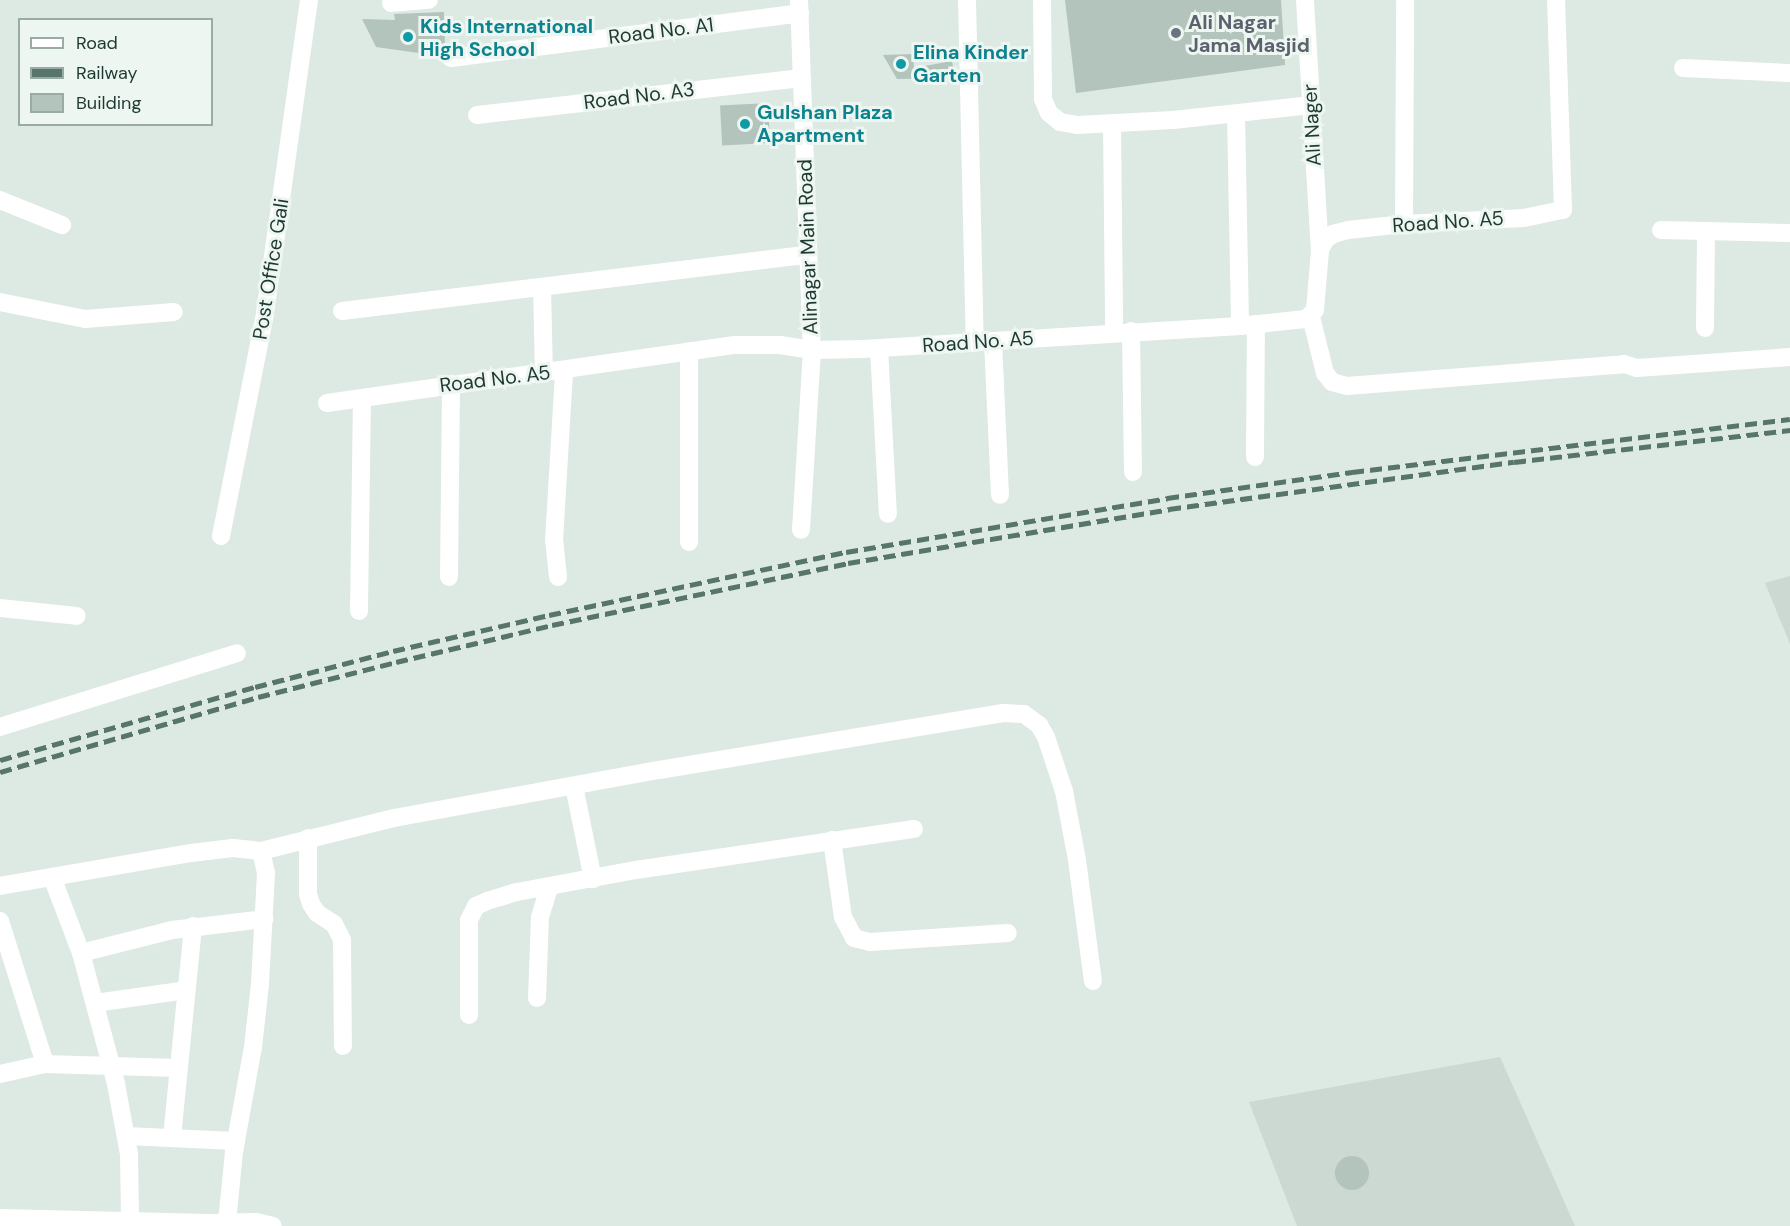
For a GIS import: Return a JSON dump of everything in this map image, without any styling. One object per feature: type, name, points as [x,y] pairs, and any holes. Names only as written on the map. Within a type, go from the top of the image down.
[{"type":"street","name":"Post Office Gali","points":[[221,536],[265,313],[309,0]]},
{"type":"street","points":[[391,3],[429,0]]},
{"type":"street","points":[[967,0],[984,342],[1000,495]]},
{"type":"street","points":[[1042,0],[1043,99],[1049,114],[1060,122],[1112,124],[1236,114],[1311,105]]},
{"type":"street","name":"Ali Nager","points":[[1305,0],[1320,250]]},
{"type":"street","points":[[1404,224],[1405,0]]},
{"type":"street","name":"Road No. A5","points":[[1320,250],[1325,240],[1333,234],[1348,230],[1404,224],[1524,218],[1563,210],[1556,0]]},
{"type":"street","name":"Road No. A1","points":[[451,58],[799,6]]},
{"type":"street","name":"Alinagar Main Road","points":[[799,6],[812,350],[801,530]]},
{"type":"street","points":[[1683,68],[1790,73]]},
{"type":"street","name":"Road No. A3","points":[[477,115],[802,78]]},
{"type":"street","points":[[1236,114],[1255,457]]},
{"type":"street","points":[[1112,124],[1122,332],[1134,472]]},
{"type":"street","points":[[0,200],[63,225]]},
{"type":"street","points":[[1661,230],[1790,233]]},
{"type":"street","points":[[1705,328],[1706,231]]},
{"type":"street","points":[[1320,250],[1316,301],[1311,316],[1325,373],[1332,382],[1347,386],[1624,364],[1637,368],[1790,357]]},
{"type":"street","points":[[342,311],[807,255]]},
{"type":"street","points":[[542,287],[544,373]]},
{"type":"street","points":[[0,302],[85,319],[174,312]]},
{"type":"street","name":"Road No. A5","points":[[327,403],[451,384],[564,371],[689,351],[758,344],[812,350],[879,349],[1248,325],[1298,321],[1311,316]]},
{"type":"street","points":[[879,349],[888,514]]},
{"type":"street","points":[[689,351],[689,542]]},
{"type":"street","points":[[558,577],[554,541],[564,371]]},
{"type":"street","points":[[449,578],[451,384]]},
{"type":"street","points":[[359,611],[362,398]]},
{"type":"street","points":[[0,608],[77,616]]},
{"type":"street","points":[[0,727],[237,653]]},
{"type":"street","points":[[0,886],[191,853],[233,849],[261,851],[394,818],[1003,713],[1024,714],[1039,725],[1046,738],[1064,791],[1077,860],[1093,981]]},
{"type":"street","points":[[574,786],[593,879]]},
{"type":"street","points":[[469,1016],[468,931],[471,912],[476,906],[501,896],[593,879],[914,829]]},
{"type":"street","points":[[308,838],[308,894],[311,904],[317,913],[334,924],[342,940],[344,1046]]},
{"type":"street","points":[[832,840],[843,917],[854,938],[870,942],[1008,933]]},
{"type":"street","points":[[227,1222],[236,1141],[254,1036],[264,919],[266,862],[261,851]]},
{"type":"street","points":[[52,877],[81,953],[111,1066],[126,1136],[130,1221]]},
{"type":"street","points":[[537,998],[540,917],[549,887]]},
{"type":"street","points":[[81,953],[131,939],[194,927],[264,919]]},
{"type":"street","points":[[0,921],[45,1064]]},
{"type":"street","points":[[172,1137],[194,927]]},
{"type":"street","points":[[95,1003],[186,990]]},
{"type":"street","points":[[0,1074],[45,1064],[178,1068]]},
{"type":"street","points":[[126,1136],[236,1141]]},
{"type":"street","points":[[0,1218],[192,1224],[255,1222],[273,1226]]},
{"type":"shaded area","points":[[1790,576],[1790,644],[1765,583]]},
{"type":"shaded area","points":[[1500,1057],[1575,1226],[1297,1226],[1249,1102]]},
{"type":"building","name":"Ali Nagar Jama Masjid","points":[[1065,0],[1281,0],[1285,65],[1076,93]]},
{"type":"building","name":"Kids International High School","points":[[444,12],[445,49],[440,56],[376,47],[362,19],[395,20],[394,14]]},
{"type":"building","name":"Elina Kinder Garten","points":[[913,54],[914,68],[952,61],[955,78],[897,79],[883,55]]},
{"type":"building","name":"Gulshan Plaza Apartment","points":[[768,103],[770,143],[722,145],[720,106]]},
{"type":"building","points":[[1352,1156],[1364,1161],[1369,1173],[1364,1185],[1352,1190],[1340,1185],[1335,1173],[1340,1161]]},
{"type":"railway","points":[[0,760],[255,687],[393,651],[549,615],[846,552],[1167,498],[1352,472],[1790,419]]},
{"type":"railway","points":[[0,772],[258,697],[396,662],[552,625],[848,563],[1169,509],[1514,462],[1790,430]]},
{"type":"place","name":"Ali Nagar Jama Masjid","points":[[1176,33]]},
{"type":"place","name":"Kids International High School","points":[[408,37]]},
{"type":"place","name":"Elina Kinder Garten","points":[[901,64]]},
{"type":"place","name":"Gulshan Plaza Apartment","points":[[745,124]]}]
